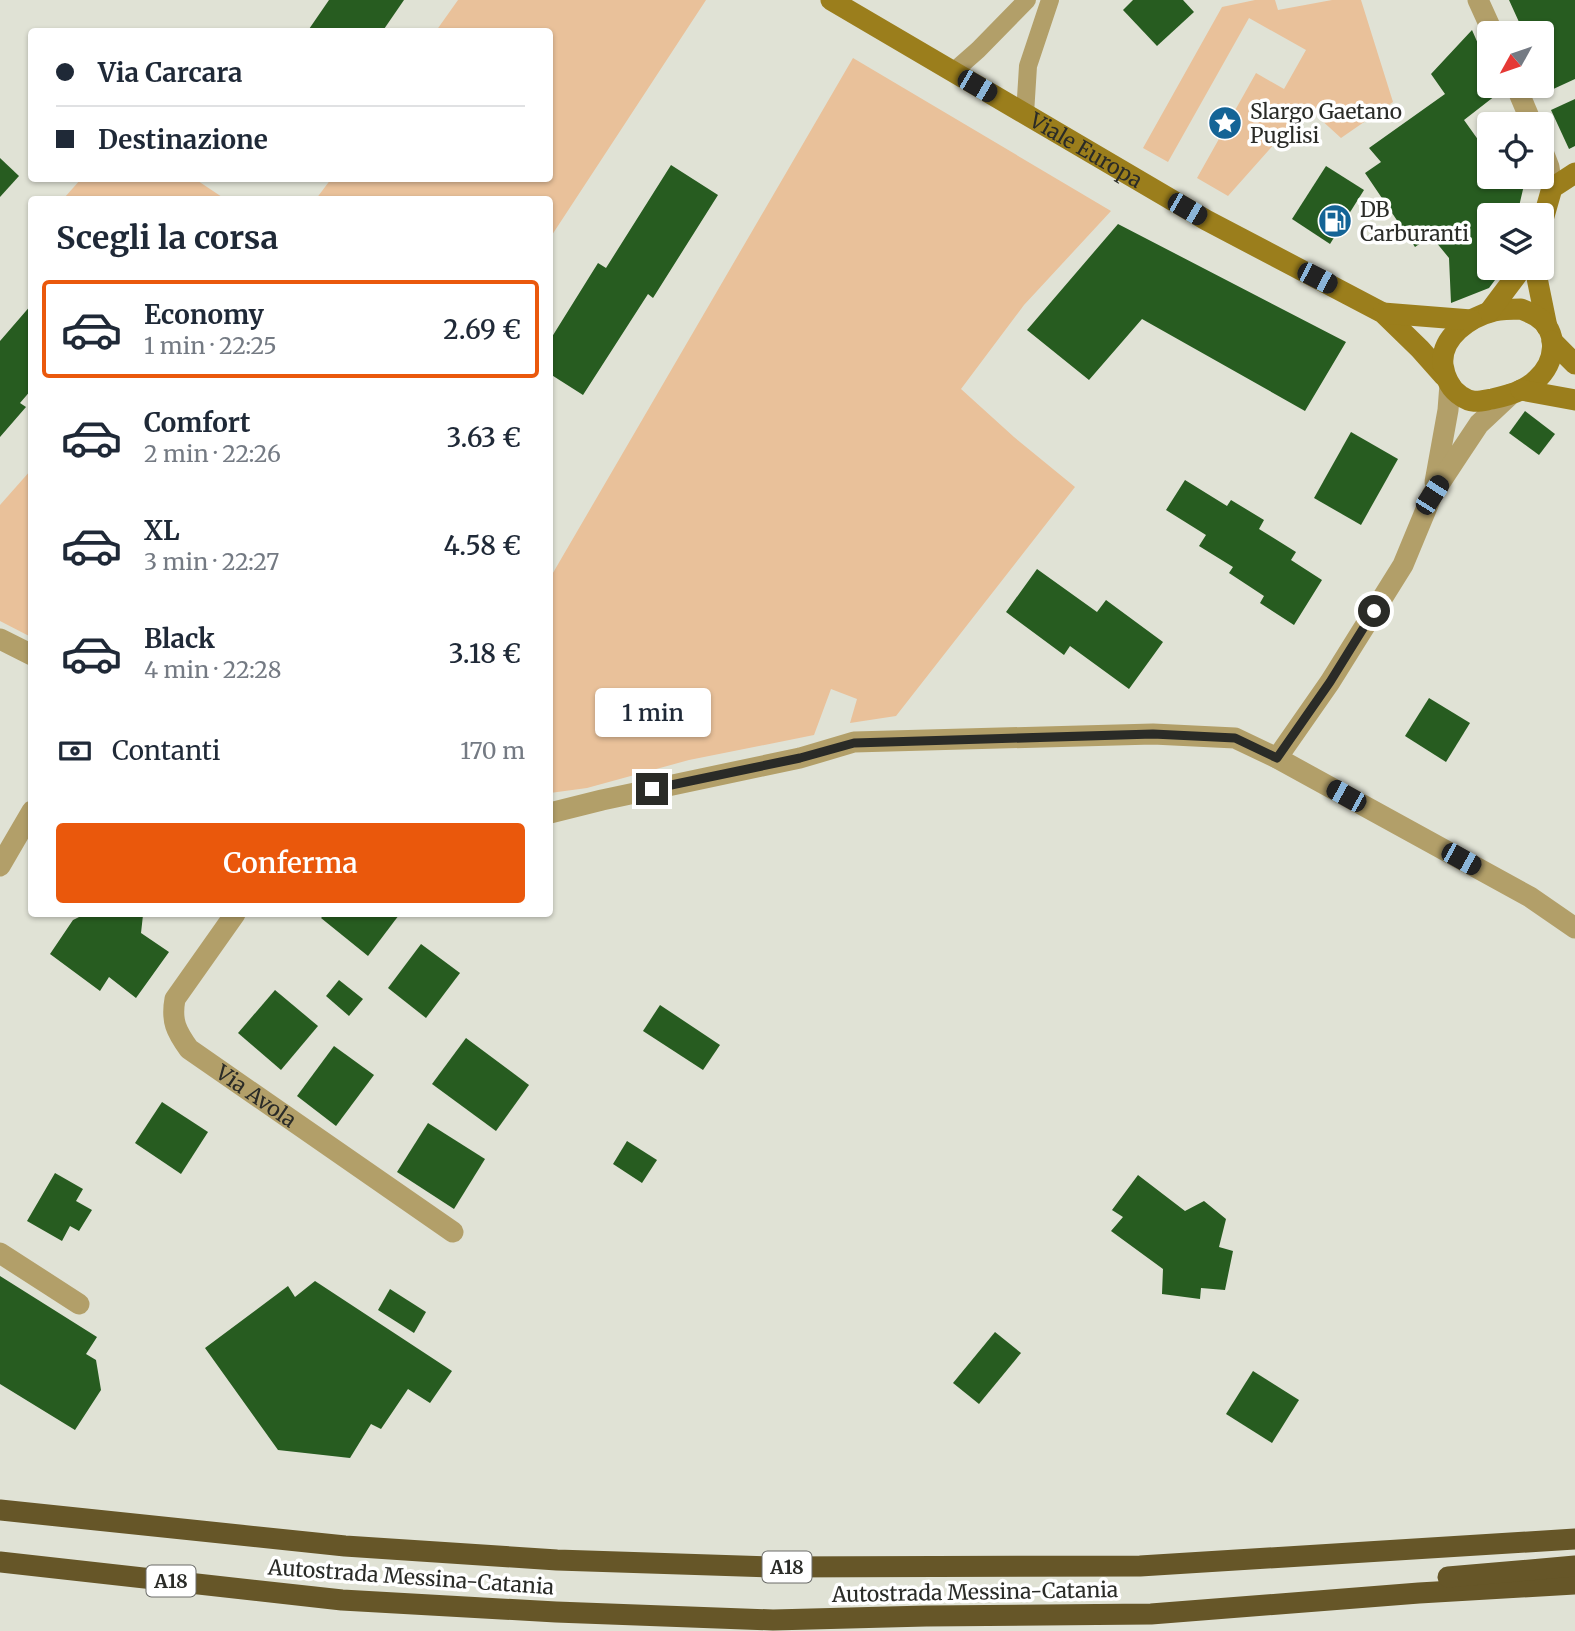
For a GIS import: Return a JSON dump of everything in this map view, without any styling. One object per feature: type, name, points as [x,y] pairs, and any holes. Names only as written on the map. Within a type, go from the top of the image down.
[{"type":"highway","name":"Autostrada Messina-Catania","points":[[0,1510],[345,1546],[557,1560],[770,1567],[1140,1566],[1575,1539]]},
{"type":"highway","name":"Autostrada Messina-Catania","points":[[0,1562],[341,1600],[773,1620],[1151,1614],[1419,1592],[1575,1584]]},
{"type":"highway","points":[[926,1616],[1346,1586],[1575,1566]]},
{"type":"main road","name":"Viale Europa","points":[[831,0],[1206,220],[1383,313]]},
{"type":"main road","points":[[1554,187],[1575,173]]},
{"type":"main road","points":[[1480,316],[1512,280]]},
{"type":"main road","points":[[1383,313],[1420,349],[1452,389],[1474,403],[1516,392],[1535,382],[1548,368],[1552,356],[1550,334],[1538,280]]},
{"type":"main road","points":[[1447,380],[1442,356],[1449,341],[1458,330],[1480,316],[1497,310],[1521,309],[1537,316],[1575,364]]},
{"type":"main road","points":[[1383,313],[1480,316]]},
{"type":"main road","points":[[1516,392],[1575,400]]},
{"type":"street","points":[[1478,0],[1488,21]]},
{"type":"street","points":[[1432,495],[1448,410],[1447,380]]},
{"type":"street","points":[[1277,758],[1330,682],[1403,565],[1432,495],[1479,424],[1516,392]]},
{"type":"street","points":[[0,639],[28,654]]},
{"type":"street","points":[[553,812],[800,758],[854,743],[1153,734],[1235,738],[1277,758],[1530,897],[1575,928]]},
{"type":"street","points":[[0,866],[28,818]]},
{"type":"street","name":"Via Avola","points":[[233,917],[174,999],[172,1013],[177,1032],[189,1049],[453,1232]]},
{"type":"street","points":[[0,1253],[79,1304]]},
{"type":"lane","points":[[953,72],[1027,0]]},
{"type":"lane","points":[[1025,114],[1028,66],[1050,0]]},
{"type":"shaded area","points":[[458,0],[706,0],[553,233],[553,196],[318,196],[329,182],[553,182],[553,28],[438,28]]},
{"type":"shaded area","points":[[1255,0],[1275,0],[1278,10],[1332,0],[1361,0],[1393,102],[1341,138],[1307,107],[1228,196],[1197,178],[1256,73],[1284,89],[1306,50],[1249,18],[1168,162],[1143,148],[1222,7]]},
{"type":"shaded area","points":[[853,58],[1111,211],[1024,305],[961,389],[1075,487],[896,716],[850,723],[857,699],[831,689],[814,735],[689,760],[587,788],[553,793],[553,573]]},
{"type":"shaded area","points":[[78,182],[200,182],[220,196],[66,196]]},
{"type":"shaded area","points":[[28,473],[28,635],[0,621],[0,505]]},
{"type":"building","points":[[329,0],[404,0],[385,28],[310,28]]},
{"type":"building","points":[[1133,0],[1183,0],[1194,12],[1157,46],[1123,10]]},
{"type":"building","points":[[1509,0],[1575,0],[1575,79],[1554,89],[1554,21],[1519,21]]},
{"type":"building","points":[[1472,30],[1477,41],[1477,98],[1492,98],[1464,120],[1477,138],[1477,189],[1523,189],[1520,203],[1477,203],[1477,280],[1495,280],[1489,288],[1451,303],[1449,258],[1431,236],[1415,247],[1365,173],[1381,162],[1369,148],[1445,94],[1431,74]]},
{"type":"building","points":[[1575,99],[1575,146],[1569,149],[1551,110]]},
{"type":"building","points":[[0,158],[19,176],[0,197]]},
{"type":"building","points":[[671,165],[718,195],[653,298],[648,294],[583,395],[553,376],[553,335],[598,263],[606,268]]},
{"type":"building","points":[[1326,166],[1364,190],[1330,244],[1292,219]]},
{"type":"building","points":[[1118,224],[1346,342],[1305,411],[1142,319],[1089,380],[1027,330]]},
{"type":"building","points":[[28,309],[28,394],[20,403],[26,407],[0,437],[0,341]]},
{"type":"building","points":[[1525,411],[1555,434],[1539,455],[1509,433]]},
{"type":"building","points":[[1351,432],[1398,459],[1361,525],[1314,498]]},
{"type":"building","points":[[1185,480],[1227,506],[1231,500],[1264,520],[1259,529],[1296,552],[1291,560],[1322,580],[1294,625],[1260,603],[1264,596],[1229,573],[1233,567],[1199,546],[1206,535],[1166,510]]},
{"type":"building","points":[[1037,569],[1097,612],[1106,600],[1163,642],[1129,689],[1070,646],[1064,655],[1006,612]]},
{"type":"building","points":[[1429,698],[1470,723],[1446,762],[1405,736]]},
{"type":"building","points":[[79,917],[143,917],[141,933],[169,952],[136,998],[109,977],[100,991],[50,954],[73,920]]},
{"type":"building","points":[[322,917],[397,917],[368,956]]},
{"type":"building","points":[[421,944],[460,973],[426,1018],[388,988]]},
{"type":"building","points":[[339,980],[363,999],[349,1016],[326,996]]},
{"type":"building","points":[[275,990],[318,1026],[281,1070],[238,1033]]},
{"type":"building","points":[[660,1005],[720,1045],[703,1070],[643,1031]]},
{"type":"building","points":[[466,1038],[529,1085],[496,1131],[432,1084]]},
{"type":"building","points":[[334,1046],[374,1075],[336,1126],[297,1096]]},
{"type":"building","points":[[162,1102],[208,1132],[181,1174],[135,1143]]},
{"type":"building","points":[[428,1123],[485,1159],[454,1209],[397,1172]]},
{"type":"building","points":[[627,1141],[657,1160],[642,1183],[613,1164]]},
{"type":"building","points":[[55,1173],[83,1189],[76,1201],[92,1210],[79,1231],[70,1226],[62,1241],[27,1221]]},
{"type":"building","points":[[1138,1175],[1185,1211],[1204,1201],[1226,1219],[1219,1247],[1233,1251],[1225,1290],[1201,1288],[1200,1299],[1162,1294],[1163,1269],[1111,1231],[1123,1217],[1112,1210]]},
{"type":"building","points":[[0,1276],[97,1337],[86,1354],[96,1360],[101,1390],[75,1430],[0,1384]]},
{"type":"building","points":[[315,1281],[452,1371],[430,1403],[408,1389],[381,1429],[371,1424],[350,1458],[278,1450],[205,1348],[288,1286],[295,1297]]},
{"type":"building","points":[[390,1289],[426,1312],[414,1333],[378,1310]]},
{"type":"building","points":[[995,1332],[1021,1353],[979,1404],[953,1383]]},
{"type":"building","points":[[1253,1371],[1299,1400],[1272,1443],[1226,1414]]},
{"type":"place","name":"Slargo Gaetano Puglisi","points":[[1225,123]]},
{"type":"place","name":"DB Carburanti","points":[[1335,221]]},
{"type":"route","points":[[652,789],[800,758],[854,743],[1153,734],[1235,738],[1277,758],[1330,682],[1374,611]]}]
